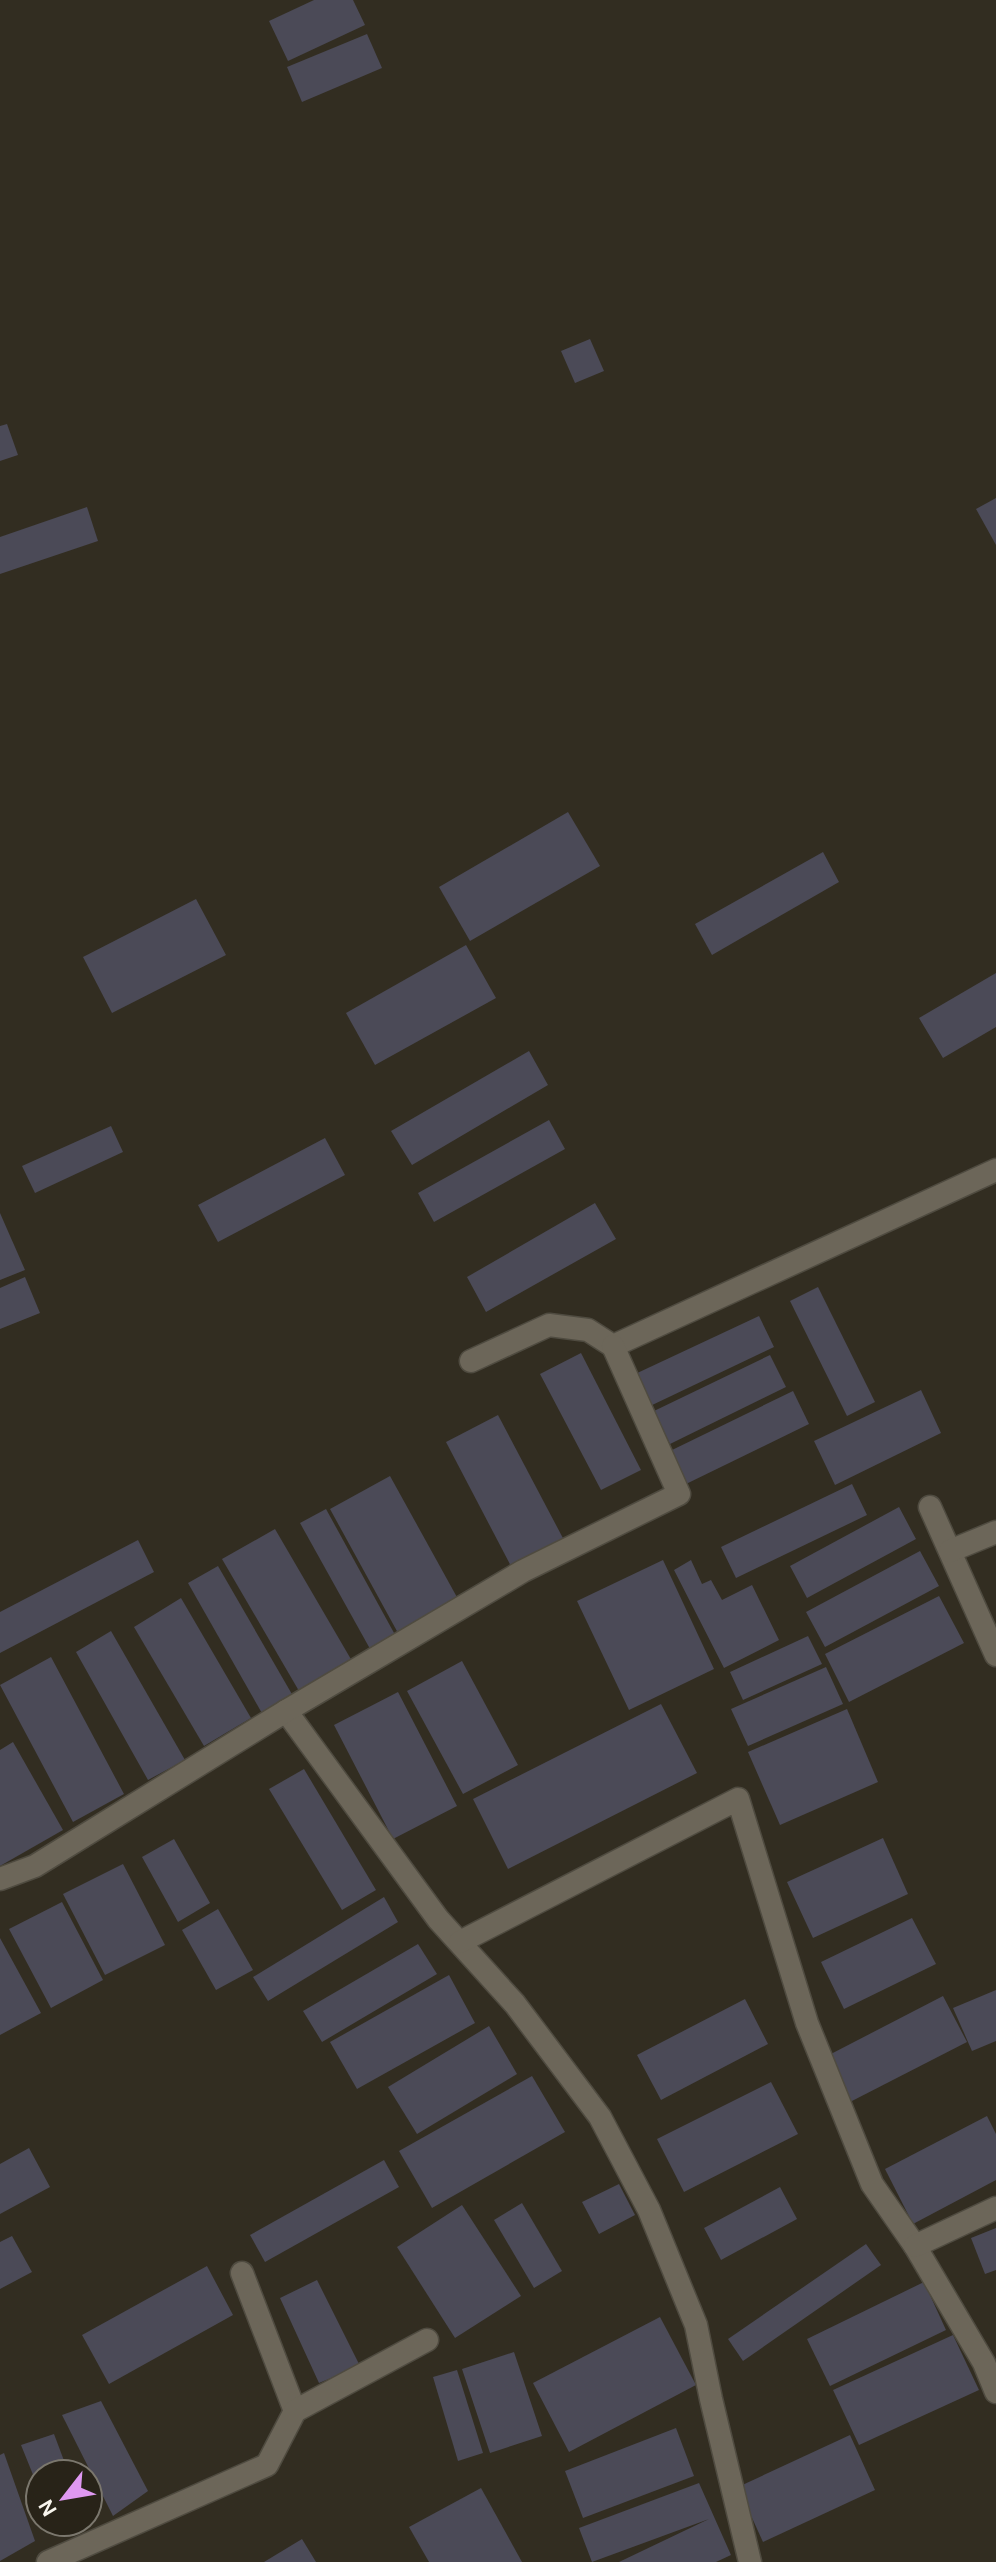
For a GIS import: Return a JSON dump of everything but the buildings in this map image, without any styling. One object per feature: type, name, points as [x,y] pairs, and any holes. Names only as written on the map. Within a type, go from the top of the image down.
[{"type":"street","points":[[613,1346],[996,1170]]},
{"type":"street","points":[[0,1879],[35,1866],[286,1711],[523,1571],[679,1494],[613,1346],[588,1330],[549,1325],[471,1361]]},
{"type":"street","points":[[930,1507],[996,1655]]},
{"type":"street","points":[[950,1551],[996,1532]]},
{"type":"street","points":[[286,1711],[438,1919],[515,2004],[600,2117],[649,2210],[696,2325],[750,2562]]},
{"type":"street","points":[[460,1942],[738,1799],[807,2023],[872,2184],[915,2246],[984,2363],[996,2392]]},
{"type":"street","points":[[915,2246],[996,2208]]},
{"type":"street","points":[[242,2273],[295,2411]]},
{"type":"street","points":[[48,2562],[267,2465],[295,2411],[427,2340]]}]
